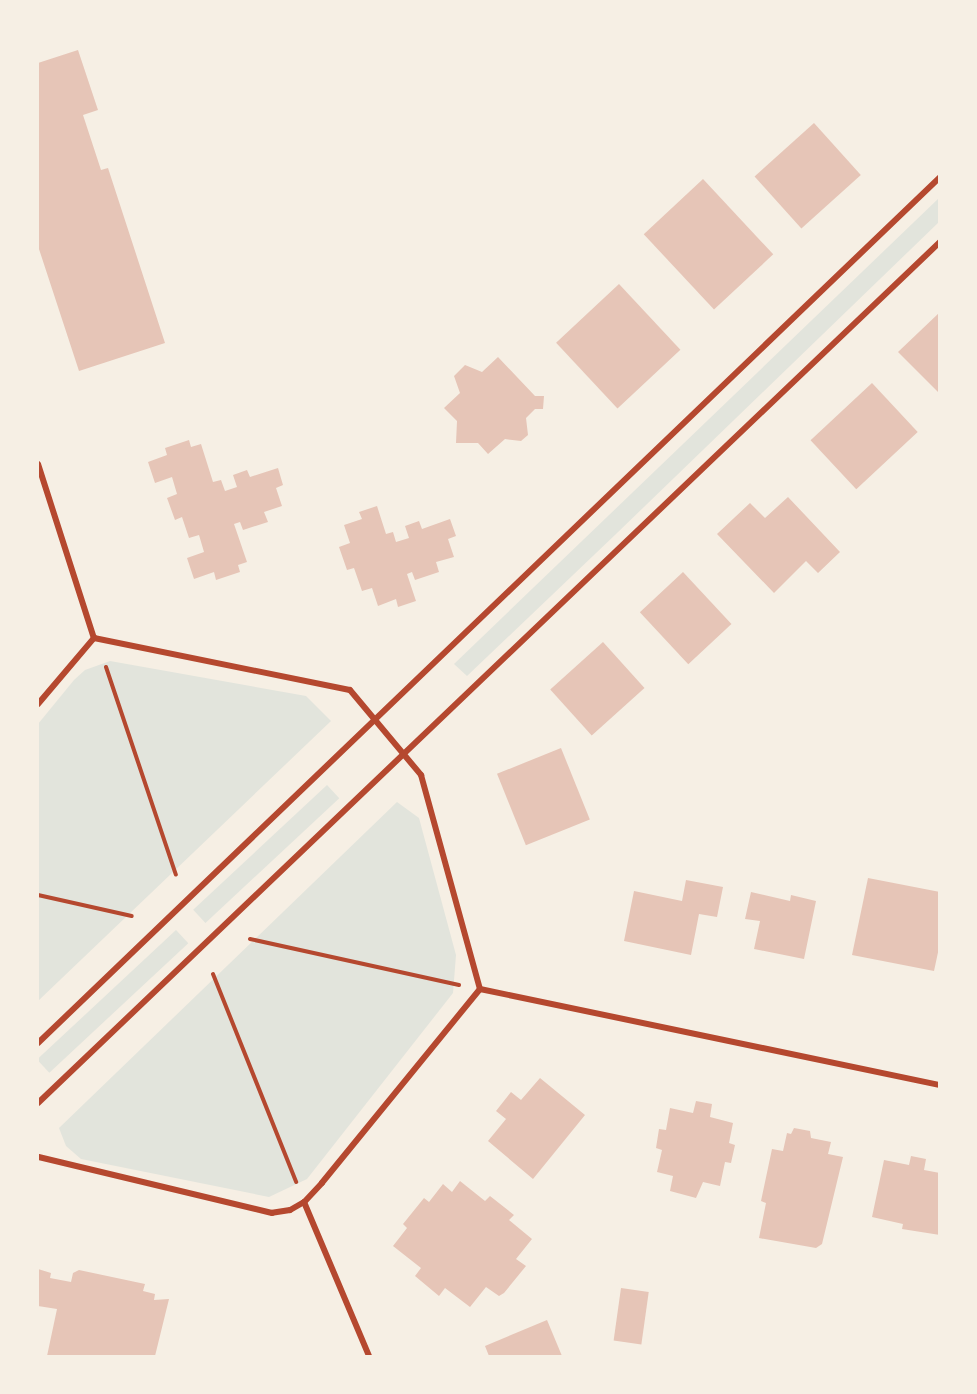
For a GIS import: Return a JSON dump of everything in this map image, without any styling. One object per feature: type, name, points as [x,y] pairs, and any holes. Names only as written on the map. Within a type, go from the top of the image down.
[{"type":"street","points":[[38,1043],[939,177]]},
{"type":"street","points":[[38,1103],[402,752],[939,242]]},
{"type":"street","points":[[38,464],[94,638]]},
{"type":"street","points":[[94,638],[350,690],[421,775],[480,989]]},
{"type":"street","points":[[38,704],[94,638]]},
{"type":"street","points":[[480,989],[939,1085]]},
{"type":"street","points":[[38,1157],[272,1213],[304,1202],[480,989]]},
{"type":"street","points":[[304,1202],[369,1356]]},
{"type":"path","points":[[106,667],[176,875]]},
{"type":"path","points":[[38,895],[132,916]]},
{"type":"path","points":[[250,939],[480,989]]},
{"type":"path","points":[[213,974],[304,1202]]},
{"type":"shaded area","points":[[939,198],[939,222],[616,534],[467,676],[454,664]]},
{"type":"shaded area","points":[[110,661],[306,696],[331,721],[38,1001],[38,724],[85,670]]},
{"type":"shaded area","points":[[327,785],[339,798],[205,923],[193,910]]},
{"type":"shaded area","points":[[397,802],[419,818],[456,955],[453,993],[307,1179],[269,1197],[81,1159],[66,1146],[59,1128]]},
{"type":"shaded area","points":[[176,930],[188,943],[49,1073],[38,1059]]},
{"type":"building","points":[[78,50],[98,110],[83,115],[101,170],[108,168],[165,343],[79,371],[38,246],[38,63]]},
{"type":"building","points":[[814,123],[861,175],[801,229],[755,177]]},
{"type":"building","points":[[703,179],[773,254],[714,310],[644,234]]},
{"type":"building","points":[[619,284],[680,350],[617,408],[556,343]]},
{"type":"building","points":[[940,312],[940,394],[898,352]]},
{"type":"building","points":[[498,357],[535,396],[544,396],[543,409],[535,409],[526,418],[528,435],[521,441],[505,439],[488,454],[478,443],[456,443],[457,421],[444,408],[460,393],[454,376],[465,365],[482,372]]},
{"type":"building","points":[[872,383],[918,432],[856,489],[811,440]]},
{"type":"building","points":[[189,440],[191,447],[201,444],[213,482],[221,480],[225,491],[237,487],[233,475],[247,470],[250,477],[278,468],[283,485],[276,488],[282,506],[264,512],[268,522],[243,530],[240,522],[234,524],[247,562],[238,565],[240,572],[216,580],[214,572],[194,579],[187,558],[204,552],[199,535],[189,538],[182,517],[175,520],[167,498],[177,494],[172,477],[155,483],[148,462],[167,455],[165,448]]},
{"type":"building","points":[[788,497],[840,552],[818,573],[806,561],[774,593],[717,534],[750,503],[765,518]]},
{"type":"building","points":[[377,506],[386,534],[393,532],[396,542],[409,538],[405,526],[419,521],[422,529],[450,519],[456,536],[448,539],[454,557],[436,562],[439,572],[415,580],[412,572],[407,574],[416,601],[398,607],[396,599],[378,606],[372,588],[362,591],[354,568],[347,570],[339,547],[350,543],[344,525],[362,519],[359,512]]},
{"type":"building","points":[[683,572],[731,624],[688,664],[640,612]]},
{"type":"building","points":[[603,642],[644,688],[592,736],[550,690]]},
{"type":"building","points":[[561,748],[590,819],[526,845],[497,774]]},
{"type":"building","points":[[868,878],[940,892],[940,943],[934,971],[852,955]]},
{"type":"building","points":[[686,880],[723,887],[717,917],[699,914],[691,955],[624,941],[634,891],[682,901]]},
{"type":"building","points":[[751,892],[790,901],[791,895],[816,901],[804,959],[754,949],[760,921],[745,919]]},
{"type":"building","points":[[540,1078],[585,1115],[533,1179],[488,1141],[506,1119],[496,1111],[511,1092],[521,1100]]},
{"type":"building","points":[[696,1101],[712,1104],[710,1117],[733,1123],[729,1143],[735,1145],[731,1163],[725,1162],[720,1186],[703,1182],[696,1198],[670,1191],[673,1176],[657,1172],[662,1150],[656,1148],[659,1129],[666,1130],[670,1108],[693,1113]]},
{"type":"building","points":[[794,1128],[810,1131],[811,1138],[831,1142],[828,1154],[843,1157],[822,1244],[816,1248],[759,1238],[766,1203],[761,1201],[772,1149],[783,1151],[787,1133],[791,1134]]},
{"type":"building","points":[[911,1156],[926,1159],[924,1170],[940,1173],[940,1235],[902,1229],[903,1224],[872,1217],[884,1160],[909,1165]]},
{"type":"building","points":[[460,1181],[485,1201],[490,1196],[514,1215],[509,1220],[532,1239],[516,1259],[526,1266],[504,1293],[499,1296],[486,1287],[470,1307],[445,1288],[439,1296],[415,1276],[421,1268],[393,1246],[407,1228],[403,1224],[424,1198],[429,1202],[443,1184],[452,1192]]},
{"type":"building","points":[[38,1269],[51,1273],[50,1278],[71,1282],[73,1273],[79,1270],[145,1284],[143,1291],[155,1294],[154,1300],[169,1299],[155,1356],[47,1356],[57,1309],[38,1306]]},
{"type":"building","points":[[621,1288],[649,1292],[641,1344],[614,1340]]},
{"type":"building","points":[[547,1320],[562,1356],[489,1356],[485,1346]]}]
